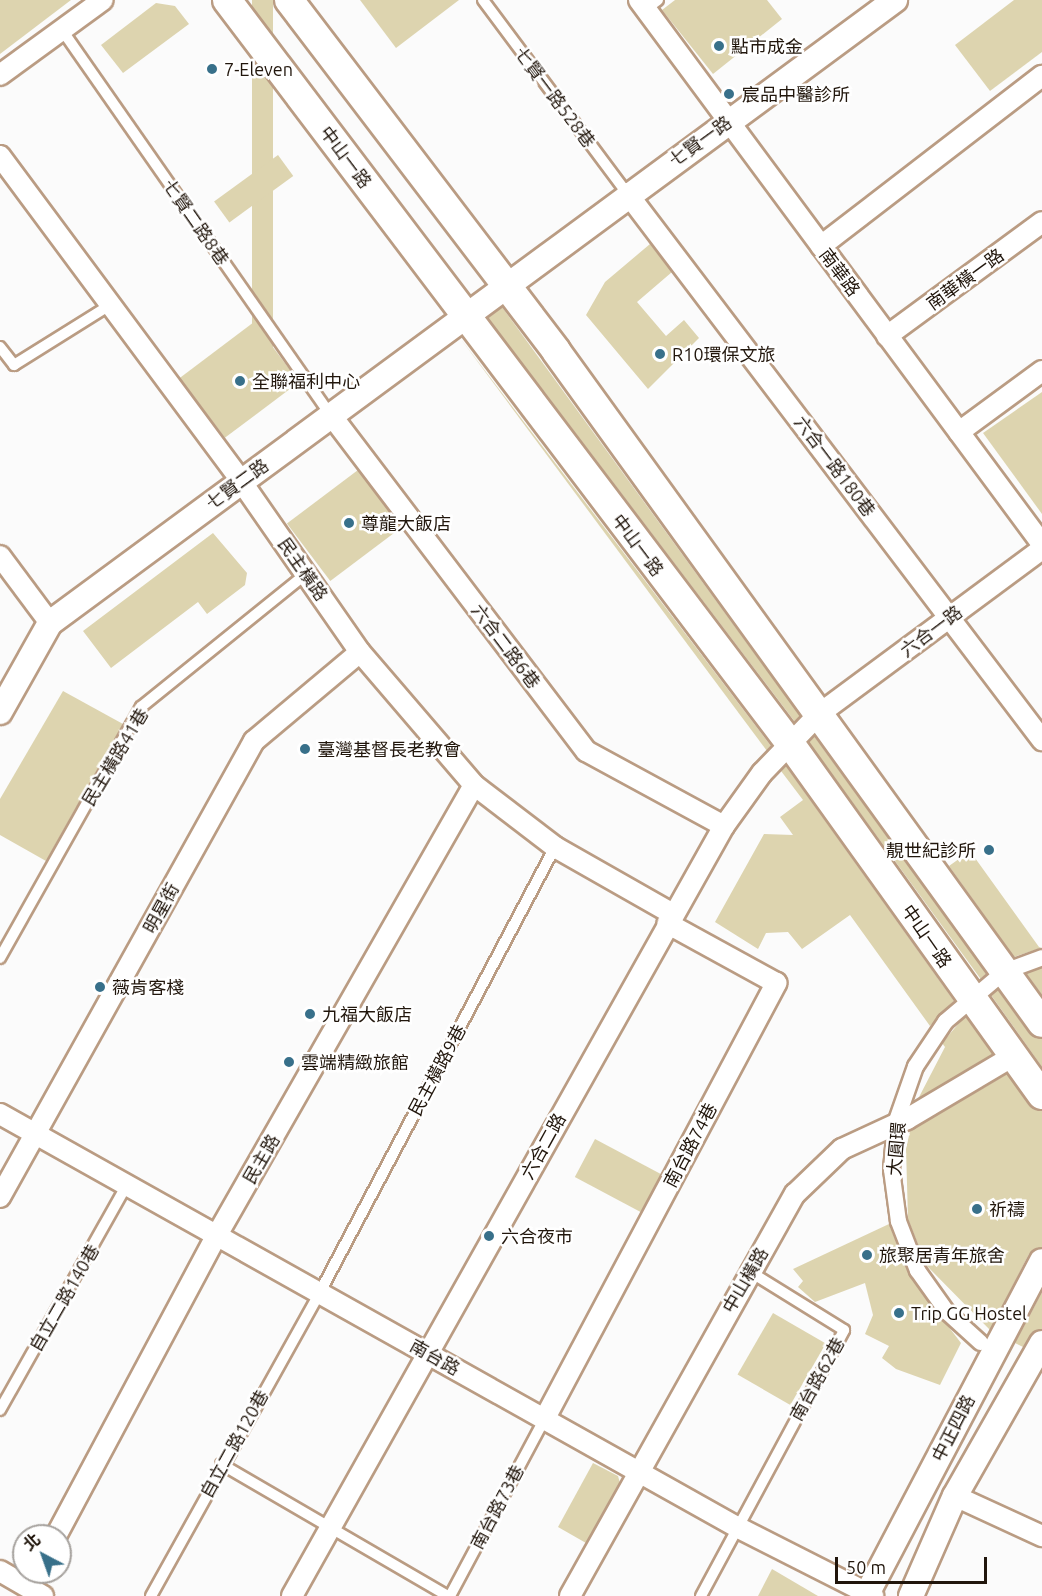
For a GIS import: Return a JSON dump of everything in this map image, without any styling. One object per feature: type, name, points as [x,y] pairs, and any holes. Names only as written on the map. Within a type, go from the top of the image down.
[{"type":"main road","name":"中山一路","points":[[227,0],[789,742],[970,996],[1015,1054],[1042,1095]]},
{"type":"main road","points":[[289,0],[506,284],[1042,1023]]},
{"type":"street","points":[[0,75],[103,0]]},
{"type":"street","name":"七賢一路","points":[[506,284],[627,193],[895,0]]},
{"type":"street","name":"南華路","points":[[648,3],[728,120],[1042,544]]},
{"type":"street","points":[[821,246],[1042,76]]},
{"type":"street","name":"民主橫路","points":[[0,156],[241,481],[360,652],[474,785],[555,847],[669,918]]},
{"type":"street","name":"六合一路180巷","points":[[627,193],[1042,740]]},
{"type":"street","name":"南華橫一路","points":[[887,336],[1042,222]]},
{"type":"street","name":"七賢二路","points":[[0,712],[50,623],[506,284]]},
{"type":"street","points":[[959,432],[1042,371]]},
{"type":"street","name":"六合二路6巷","points":[[331,415],[585,751],[724,826]]},
{"type":"street","name":"六合一路","points":[[819,714],[1042,549]]},
{"type":"street","points":[[0,556],[50,623]]},
{"type":"street","name":"明星街","points":[[0,1197],[254,741],[360,652]]},
{"type":"street","name":"六合二路","points":[[292,1596],[328,1527],[428,1353],[669,918],[724,826],[789,742],[819,714]]},
{"type":"street","name":"民主路","points":[[62,1524],[217,1235],[474,785]]},
{"type":"street","name":"南台路74巷","points":[[545,1418],[776,983],[669,918]]},
{"type":"street","name":"大圓環","points":[[980,1342],[946,1312],[913,1260],[898,1221],[891,1169],[896,1123],[915,1066],[945,1020],[970,996],[1004,971],[1042,957]]},
{"type":"street","name":"中山橫路","points":[[570,1596],[637,1470],[795,1194],[842,1149],[896,1123],[1015,1054]]},
{"type":"street","name":"南台路","points":[[0,1114],[737,1527],[869,1595]]},
{"type":"street","name":"中正四路","points":[[869,1595],[1042,1260]]},
{"type":"street","name":"中正四路","points":[[911,1596],[955,1496],[1042,1343]]},
{"type":"street","points":[[955,1496],[1042,1536]]},
{"type":"street","points":[[0,1571],[36,1585]]},
{"type":"lane","name":"七賢一路528巷","points":[[483,0],[627,193]]},
{"type":"lane","name":"七賢二路8巷","points":[[62,30],[331,415]]},
{"type":"lane","points":[[0,347],[14,365],[110,304]]},
{"type":"lane","name":"民主橫路41巷","points":[[0,958],[141,707],[306,574]]},
{"type":"lane","name":"民主橫路9巷","points":[[320,1292],[555,847]]},
{"type":"lane","name":"自立二路140巷","points":[[0,1410],[128,1185]]},
{"type":"lane","name":"南台路62巷","points":[[737,1527],[844,1330],[749,1271]]},
{"type":"lane","name":"自立二路120巷","points":[[151,1596],[221,1464],[320,1292]]},
{"type":"lane","name":"南台路73巷","points":[[449,1596],[545,1418]]},
{"type":"lane","points":[[221,1464],[449,1596]]},
{"type":"lane","points":[[701,1596],[737,1527]]},
{"type":"building","points":[[0,0],[71,0],[0,54]]},
{"type":"building","points":[[252,0],[273,0],[273,367],[252,367]]},
{"type":"building","points":[[360,0],[459,0],[396,48]]},
{"type":"building","name":"點市成金","points":[[675,0],[767,0],[782,19],[713,74],[662,10]]},
{"type":"building","points":[[1014,0],[1042,0],[1042,52],[990,91],[955,45]]},
{"type":"building","points":[[156,3],[175,6],[189,24],[123,73],[101,45]]},
{"type":"building","points":[[278,155],[293,176],[229,222],[214,201]]},
{"type":"building","points":[[650,244],[672,272],[637,302],[666,336],[684,320],[699,338],[648,389],[586,315],[605,282]]},
{"type":"building","points":[[502,307],[800,716],[795,722],[488,318]]},
{"type":"building","name":"全聯福利中心","points":[[254,322],[299,382],[225,438],[180,378]]},
{"type":"building","points":[[460,338],[771,746],[767,751],[682,637]]},
{"type":"building","points":[[1042,392],[1042,514],[983,433]]},
{"type":"building","name":"尊龍大飯店","points":[[358,470],[401,528],[330,581],[287,524]]},
{"type":"building","points":[[213,533],[247,573],[245,585],[207,614],[198,602],[111,668],[83,631]]},
{"type":"building","points":[[63,691],[123,724],[46,861],[0,835],[0,799]]},
{"type":"building","points":[[814,736],[987,974],[980,979],[808,741]]},
{"type":"building","points":[[786,766],[954,1001],[930,1026],[850,915],[802,949],[788,932],[766,933],[758,949],[715,922],[764,834],[793,835],[780,817],[803,800],[781,771]]},
{"type":"building","points":[[970,851],[1041,948],[1014,957],[949,866]]},
{"type":"building","points":[[1042,967],[1042,995],[1026,973]]},
{"type":"building","points":[[997,989],[1029,1033],[1042,1039],[1042,1067],[991,995]]},
{"type":"building","points":[[965,1016],[993,1054],[918,1099],[945,1047],[942,1043]]},
{"type":"building","points":[[1007,1074],[1029,1105],[1042,1111],[1042,1247],[1029,1254],[990,1330],[926,1265],[908,1219],[906,1149],[910,1131]]},
{"type":"building","points":[[595,1139],[661,1174],[641,1212],[575,1177]]},
{"type":"building","points":[[889,1224],[909,1275],[961,1343],[940,1385],[896,1369],[882,1358],[889,1346],[865,1334],[873,1315],[865,1283],[815,1302],[798,1287],[803,1281],[793,1269]]},
{"type":"building","points":[[1042,1292],[1042,1329],[1023,1347],[1015,1343]]},
{"type":"building","points":[[773,1313],[826,1344],[790,1405],[738,1374]]},
{"type":"building","points":[[593,1463],[618,1476],[620,1483],[586,1543],[558,1527]]},
{"type":"building","points":[[772,1569],[818,1596],[758,1596]]},
{"type":"place","name":"點市成金","points":[[719,46]]},
{"type":"place","name":"7-Eleven","points":[[212,69]]},
{"type":"place","name":"宸品中醫診所","points":[[729,94]]},
{"type":"place","name":"R10環保文旅","points":[[660,354]]},
{"type":"place","name":"全聯福利中心","points":[[240,381]]},
{"type":"place","name":"尊龍大飯店","points":[[349,523]]},
{"type":"place","name":"臺灣基督長老教會","points":[[305,749]]},
{"type":"place","name":"靚世紀診所","points":[[989,850]]},
{"type":"place","name":"薇肯客棧","points":[[100,987]]},
{"type":"place","name":"九福大飯店","points":[[310,1014]]},
{"type":"place","name":"雲端精緻旅館","points":[[289,1062]]},
{"type":"place","name":"祈禱","points":[[977,1209]]},
{"type":"place","name":"六合夜市","points":[[489,1236]]},
{"type":"place","name":"旅聚居青年旅舍","points":[[867,1255]]},
{"type":"place","name":"Trip GG Hostel","points":[[899,1313]]}]
